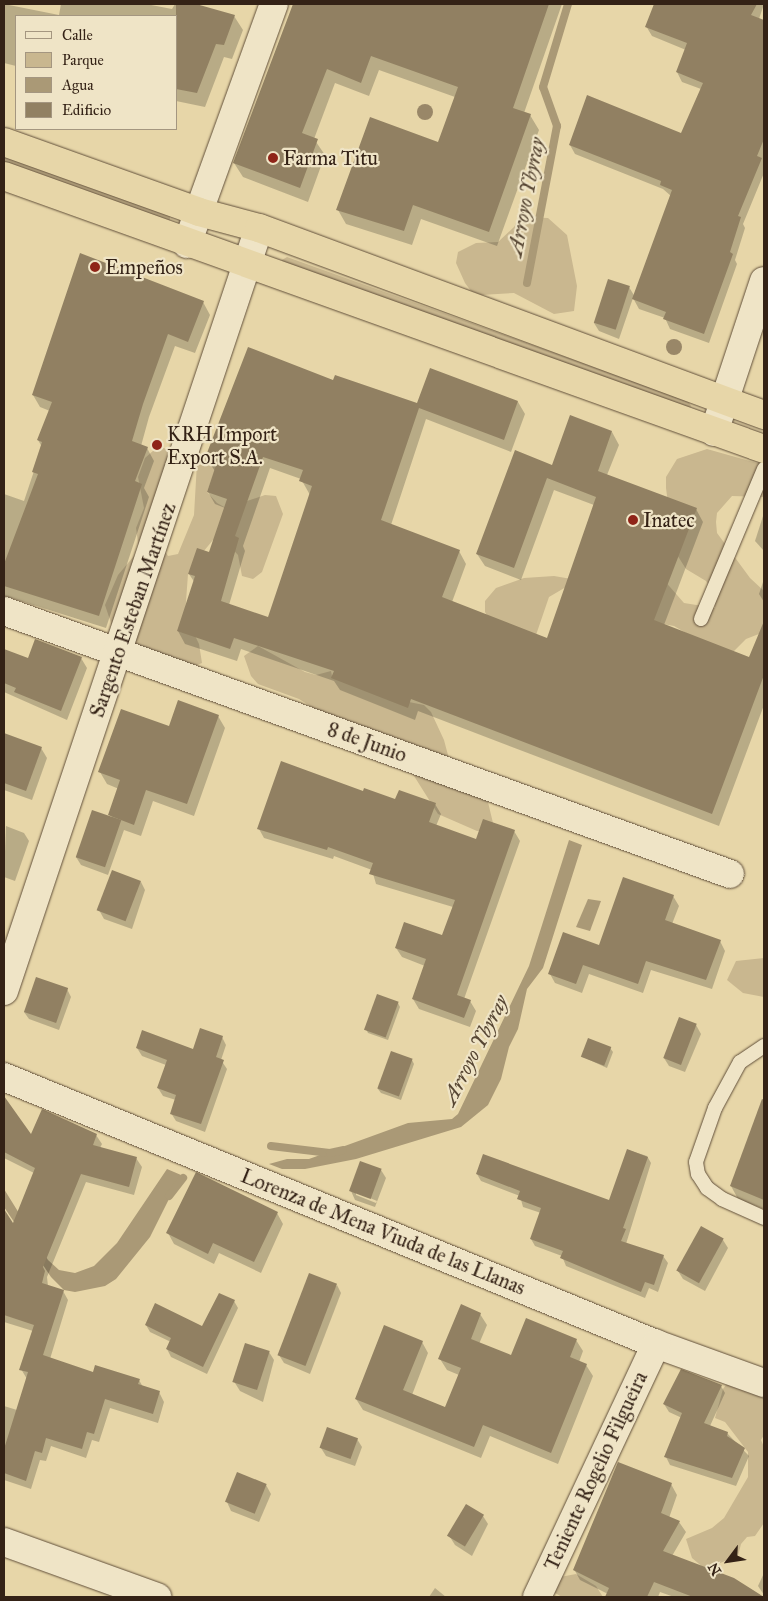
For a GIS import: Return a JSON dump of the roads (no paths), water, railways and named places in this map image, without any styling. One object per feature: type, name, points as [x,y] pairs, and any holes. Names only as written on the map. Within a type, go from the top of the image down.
[{"type":"highway","points":[[4,142],[199,212],[259,228],[764,415]]},
{"type":"highway","points":[[4,176],[187,244],[249,263],[764,449]]},
{"type":"street","points":[[187,244],[274,4]]},
{"type":"street","name":"Sargento Esteban Martínez","points":[[4,991],[249,263],[259,228]]},
{"type":"street","points":[[714,432],[764,280]]},
{"type":"street","name":"8 de Junio","points":[[4,611],[119,651],[730,874]]},
{"type":"street","name":"Lorenza de Mena Viuda de las Llanas","points":[[4,1077],[656,1344],[764,1383]]},
{"type":"street","name":"Teniente Rogelio Filgueira","points":[[537,1597],[656,1344]]},
{"type":"street","points":[[4,1542],[157,1597]]},
{"type":"lane","points":[[701,619],[764,469]]},
{"type":"lane","points":[[764,1046],[740,1062],[715,1108],[696,1162],[698,1174],[707,1188],[722,1199],[764,1218]]},
{"type":"water","points":[[569,840],[582,845],[543,968],[527,989],[518,1029],[509,1047],[501,1079],[488,1105],[461,1127],[356,1159],[305,1169],[282,1169],[269,1164],[287,1159],[309,1159],[408,1123],[452,1119],[458,1114],[529,966]]},
{"type":"water","points":[[588,899],[601,901],[590,931],[576,927]]},
{"type":"water","points":[[167,1169],[181,1175],[150,1237],[116,1279],[105,1286],[75,1292],[64,1290],[51,1277],[4,1207],[4,1189],[48,1260],[59,1270],[75,1273],[94,1266],[117,1243]]},
{"type":"waterway","name":"Arroyo Ybyray","points":[[527,283],[557,126],[543,87],[568,4]]},
{"type":"waterway","name":"Arroyo Ybyray","points":[[271,1146],[330,1153],[343,1150]]},
{"type":"waterway","name":"Arroyo Ybyray","points":[[169,1196],[183,1178]]},
{"type":"place","name":"Farma Titu","points":[[273,158]]},
{"type":"place","name":"Empeños","points":[[95,267]]},
{"type":"place","name":"KRH Import Export S.A.","points":[[157,445]]},
{"type":"place","name":"Inatec","points":[[633,520]]}]
